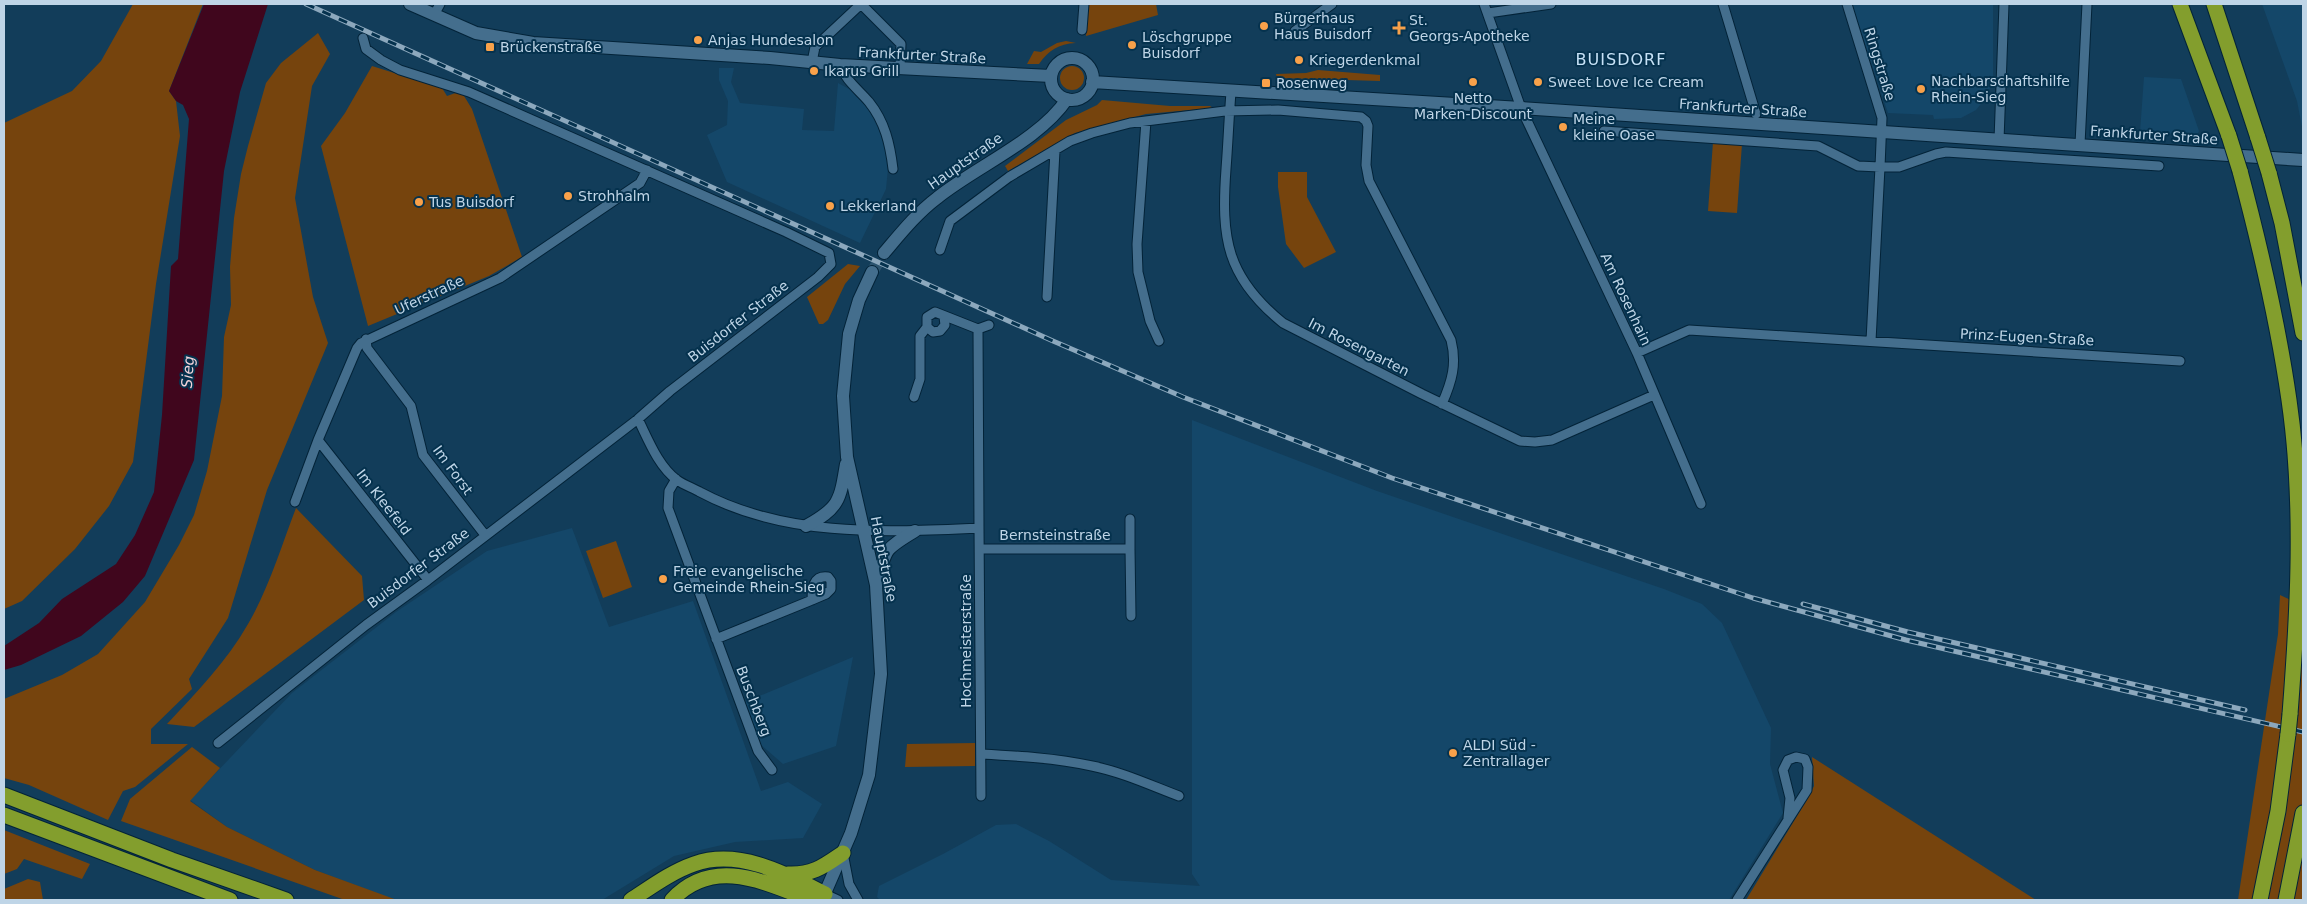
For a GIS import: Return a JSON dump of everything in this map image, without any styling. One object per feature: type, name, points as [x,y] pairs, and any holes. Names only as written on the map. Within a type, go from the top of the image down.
[{"type":"highway","points":[[2180,4],[2240,171],[2274,312],[2291,420],[2296,499],[2297,590],[2290,714],[2278,811],[2260,899]]},
{"type":"highway","points":[[2214,4],[2269,173],[2282,224],[2303,333]]},
{"type":"highway","points":[[4,795],[163,857],[286,900]]},
{"type":"highway","points":[[2286,900],[2303,813]]},
{"type":"highway","points":[[4,815],[230,900]]},
{"type":"highway","points":[[631,900],[679,870],[702,862],[738,860],[787,874],[804,875],[818,869],[843,853]]},
{"type":"highway","points":[[787,874],[829,898]]},
{"type":"highway","points":[[672,900],[700,880],[717,876],[736,876],[755,880],[785,895],[811,900]]},
{"type":"main road","name":"Frankfurter Straße","points":[[410,4],[437,9],[476,33],[533,43],[840,65],[1050,76]]},
{"type":"main road","points":[[1076,58],[1087,65],[1092,76],[1092,82],[1086,94],[1080,98],[1067,99],[1061,97],[1053,88],[1050,76],[1057,64],[1063,60],[1076,58]]},
{"type":"main road","name":"Frankfurter Straße","points":[[1092,82],[2080,144],[2303,160]]},
{"type":"main road","name":"Hauptstraße","points":[[884,253],[911,220],[938,197],[1037,130],[1060,110],[1067,99]]},
{"type":"main road","name":"Hauptstraße","points":[[829,898],[869,775],[882,674],[876,585],[847,457],[843,396],[849,334],[859,300],[872,272]]},
{"type":"main road","points":[[806,526],[826,515],[836,504],[842,493],[847,457]]},
{"type":"main road","points":[[876,585],[884,556],[890,546],[915,531]]},
{"type":"street","points":[[812,62],[815,47],[861,4],[901,44],[900,67]]},
{"type":"street","points":[[1082,30],[1084,4]]},
{"type":"street","points":[[1295,31],[1332,4]]},
{"type":"street","name":"Am Rosenhain","points":[[1484,4],[1521,108],[1637,353],[1701,504]]},
{"type":"street","points":[[1488,13],[1551,4]]},
{"type":"street","points":[[1724,4],[1756,114]]},
{"type":"street","name":"Ringstraße","points":[[1847,4],[1882,118],[1882,133]]},
{"type":"street","points":[[1999,140],[2004,4]]},
{"type":"street","points":[[2080,144],[2087,4]]},
{"type":"street","points":[[362,38],[366,48],[381,60],[400,70],[469,92],[647,170]]},
{"type":"street","points":[[840,65],[842,72],[884,124],[894,169]]},
{"type":"street","name":"Im Rosengarten","points":[[1231,92],[1224,222],[1234,263],[1244,283],[1264,307],[1283,322],[1509,437],[1535,442],[1552,440],[1654,395]]},
{"type":"street","points":[[940,250],[950,221],[1009,177],[1070,141],[1092,133],[1130,123],[1230,112],[1278,110],[1361,117],[1368,126],[1366,165],[1369,181],[1451,340],[1455,358],[1454,374],[1442,404]]},
{"type":"street","points":[[1146,122],[1137,244],[1138,272],[1150,321],[1159,341]]},
{"type":"street","points":[[1604,132],[1818,146],[1858,166],[1899,168],[1931,155],[1946,152],[2159,166]]},
{"type":"street","points":[[1871,341],[1882,133]]},
{"type":"street","points":[[1047,297],[1055,150]]},
{"type":"street","name":"Buisdorfer Straße","points":[[218,743],[366,625],[428,580],[638,419],[670,391],[818,277],[831,264],[829,253],[810,242],[647,170]]},
{"type":"street","name":"Uferstraße","points":[[366,339],[500,278],[640,183],[647,170]]},
{"type":"street","points":[[944,317],[945,325],[940,331],[933,332],[927,327],[926,320],[930,314],[938,313],[978,329],[989,325]]},
{"type":"street","points":[[914,397],[920,379],[920,336],[927,327]]},
{"type":"street","name":"Hochmeisterstraße","points":[[978,329],[981,796]]},
{"type":"street","name":"Prinz-Eugen-Straße","points":[[1637,353],[1689,330],[2180,361]]},
{"type":"street","points":[[295,502],[318,440],[357,348],[366,339]]},
{"type":"street","name":"Im Forst","points":[[366,339],[367,348],[412,406],[423,455],[485,535]]},
{"type":"street","points":[[638,419],[659,460],[676,479],[737,510],[761,518],[806,526],[864,530],[915,531],[980,528]]},
{"type":"street","name":"Im Kleefeld","points":[[318,440],[428,580]]},
{"type":"street","name":"Buschberg","points":[[676,479],[669,491],[668,508],[758,751],[772,770]]},
{"type":"street","name":"Bernsteinstraße","points":[[1130,520],[1131,616]]},
{"type":"street","name":"Bernsteinstraße","points":[[980,549],[1130,549]]},
{"type":"street","points":[[716,639],[812,600]]},
{"type":"street","points":[[981,754],[1034,756],[1094,766],[1141,780],[1179,796]]},
{"type":"street","points":[[1737,900],[1807,790],[1808,767],[1805,759],[1796,757],[1788,760],[1783,770],[1790,798],[1788,818]]},
{"type":"street","name":"Hauptstraße","points":[[843,853],[849,884],[858,900]]},
{"type":"shaded area","points":[[133,4],[203,4],[169,91],[176,101],[180,136],[156,284],[133,462],[109,506],[75,549],[22,601],[4,609],[4,123],[72,91],[101,61]]},
{"type":"shaded area","points":[[1088,4],[1156,4],[1158,15],[1086,36]]},
{"type":"shaded area","points":[[1852,4],[1993,4],[1993,76],[1988,95],[1976,110],[1961,118],[1934,119],[1933,115],[1888,113]]},
{"type":"shaded area","points":[[2262,4],[2303,4],[2303,132],[2297,101]]},
{"type":"shaded area","points":[[318,33],[330,54],[312,86],[295,198],[313,297],[328,343],[267,490],[228,618],[189,679],[192,689],[151,729],[151,744],[188,744],[135,787],[123,791],[108,820],[29,785],[4,778],[4,699],[62,675],[98,654],[145,602],[179,545],[194,515],[207,471],[222,396],[224,337],[231,305],[230,267],[234,218],[241,174],[248,146],[266,83],[281,63]]},
{"type":"shaded area","points":[[1066,41],[1076,43],[1054,49],[1039,64],[1027,64],[1034,51],[1041,52],[1057,43]]},
{"type":"shaded area","name":"Tus Buisdorf","points":[[372,66],[442,88],[447,96],[461,91],[472,109],[522,257],[489,276],[368,326],[321,146],[345,113]]},
{"type":"shaded area","points":[[1072,66],[1077,67],[1083,73],[1083,83],[1077,89],[1072,90],[1067,89],[1061,83],[1060,78],[1061,73],[1067,67]]},
{"type":"shaded area","points":[[719,68],[734,68],[731,82],[740,103],[804,109],[802,130],[834,131],[838,83],[849,89],[873,113],[889,158],[886,189],[860,243],[727,182],[707,135],[727,125],[728,101],[719,80]]},
{"type":"shaded area","points":[[1318,70],[1380,75],[1380,81],[1277,78],[1276,74],[1306,73]]},
{"type":"shaded area","points":[[2144,77],[2181,79],[2199,131],[2197,135],[2140,132]]},
{"type":"shaded area","points":[[1102,100],[1170,106],[1210,106],[1213,108],[1146,114],[1075,133],[1008,171],[1005,166],[1066,120],[1097,105]]},
{"type":"shaded area","points":[[1713,142],[1742,144],[1737,213],[1708,211]]},
{"type":"shaded area","points":[[1278,172],[1307,172],[1307,197],[1336,252],[1304,268],[1286,244],[1278,187]]},
{"type":"shaded area","points":[[848,264],[860,266],[845,284],[828,320],[823,324],[819,324],[807,297]]},
{"type":"shaded area","points":[[1192,420],[1377,491],[1664,589],[1702,604],[1722,623],[1771,728],[1770,764],[1783,813],[1729,900],[880,900],[877,897],[879,886],[996,825],[1016,824],[1049,841],[1111,880],[1200,886],[1192,874]]},
{"type":"shaded area","points":[[296,508],[362,576],[364,600],[194,727],[167,724],[221,664],[240,638],[268,582]]},
{"type":"shaded area","points":[[572,528],[609,627],[693,601],[761,791],[788,782],[822,804],[803,838],[735,842],[674,856],[602,900],[395,900],[315,870],[227,827],[190,800],[292,693],[396,612],[487,551]]},
{"type":"shaded area","points":[[616,541],[632,587],[603,598],[586,551]]},
{"type":"shaded area","points":[[2280,595],[2303,606],[2303,900],[2238,900],[2278,634]]},
{"type":"shaded area","points":[[853,657],[836,746],[783,764],[761,745],[745,702]]},
{"type":"shaded area","points":[[975,743],[975,766],[905,767],[907,744]]},
{"type":"shaded area","points":[[192,747],[220,768],[190,801],[227,827],[315,870],[397,900],[345,900],[121,821],[130,799]]},
{"type":"shaded area","points":[[1812,757],[2036,900],[1746,900],[1814,786]]},
{"type":"shaded area","points":[[4,830],[90,864],[82,879],[24,859],[17,869],[4,874]]},
{"type":"shaded area","points":[[28,879],[40,882],[43,900],[4,900],[4,889]]},
{"type":"water","name":"Sieg","points":[[204,4],[268,4],[240,92],[224,171],[194,460],[145,576],[123,602],[81,636],[21,665],[4,670],[4,646],[39,623],[62,599],[116,564],[135,535],[154,492],[162,415],[171,266],[178,259],[189,119],[183,105],[176,101],[169,91]]},
{"type":"tunnel","points":[[872,272],[884,253]]},
{"type":"railway","points":[[306,4],[1053,341],[1183,397],[1392,478],[1753,598],[1906,640],[2303,732]]},
{"type":"railway","points":[[1803,604],[1908,632],[2245,710]]},
{"type":"place","name":"Bürgerhaus Haus Buisdorf","points":[[1264,26]]},
{"type":"place","name":"St. Georgs-Apotheke","points":[[1399,28]]},
{"type":"place","name":"Anjas Hundesalon","points":[[698,40]]},
{"type":"place","name":"Löschgruppe Buisdorf","points":[[1132,45]]},
{"type":"place","name":"Brückenstraße","points":[[490,47]]},
{"type":"place","name":"Kriegerdenkmal","points":[[1299,60]]},
{"type":"place","name":"Ikarus Grill","points":[[814,71]]},
{"type":"place","name":"Netto Marken-Discount","points":[[1473,82]]},
{"type":"place","name":"Sweet Love Ice Cream","points":[[1538,82]]},
{"type":"place","name":"Rosenweg","points":[[1266,83]]},
{"type":"place","name":"Nachbarschaftshilfe Rhein-Sieg","points":[[1921,89]]},
{"type":"place","name":"Meine kleine Oase","points":[[1563,127]]},
{"type":"place","name":"Strohhalm","points":[[568,196]]},
{"type":"place","name":"Tus Buisdorf","points":[[419,202]]},
{"type":"place","name":"Lekkerland","points":[[830,206]]},
{"type":"place","name":"Freie evangelische Gemeinde Rhein-Sieg","points":[[663,579]]},
{"type":"place","name":"ALDI Süd - Zentrallager","points":[[1453,753]]},
{"type":"district","name":"BUISDORF","points":[[1621,59]]}]
